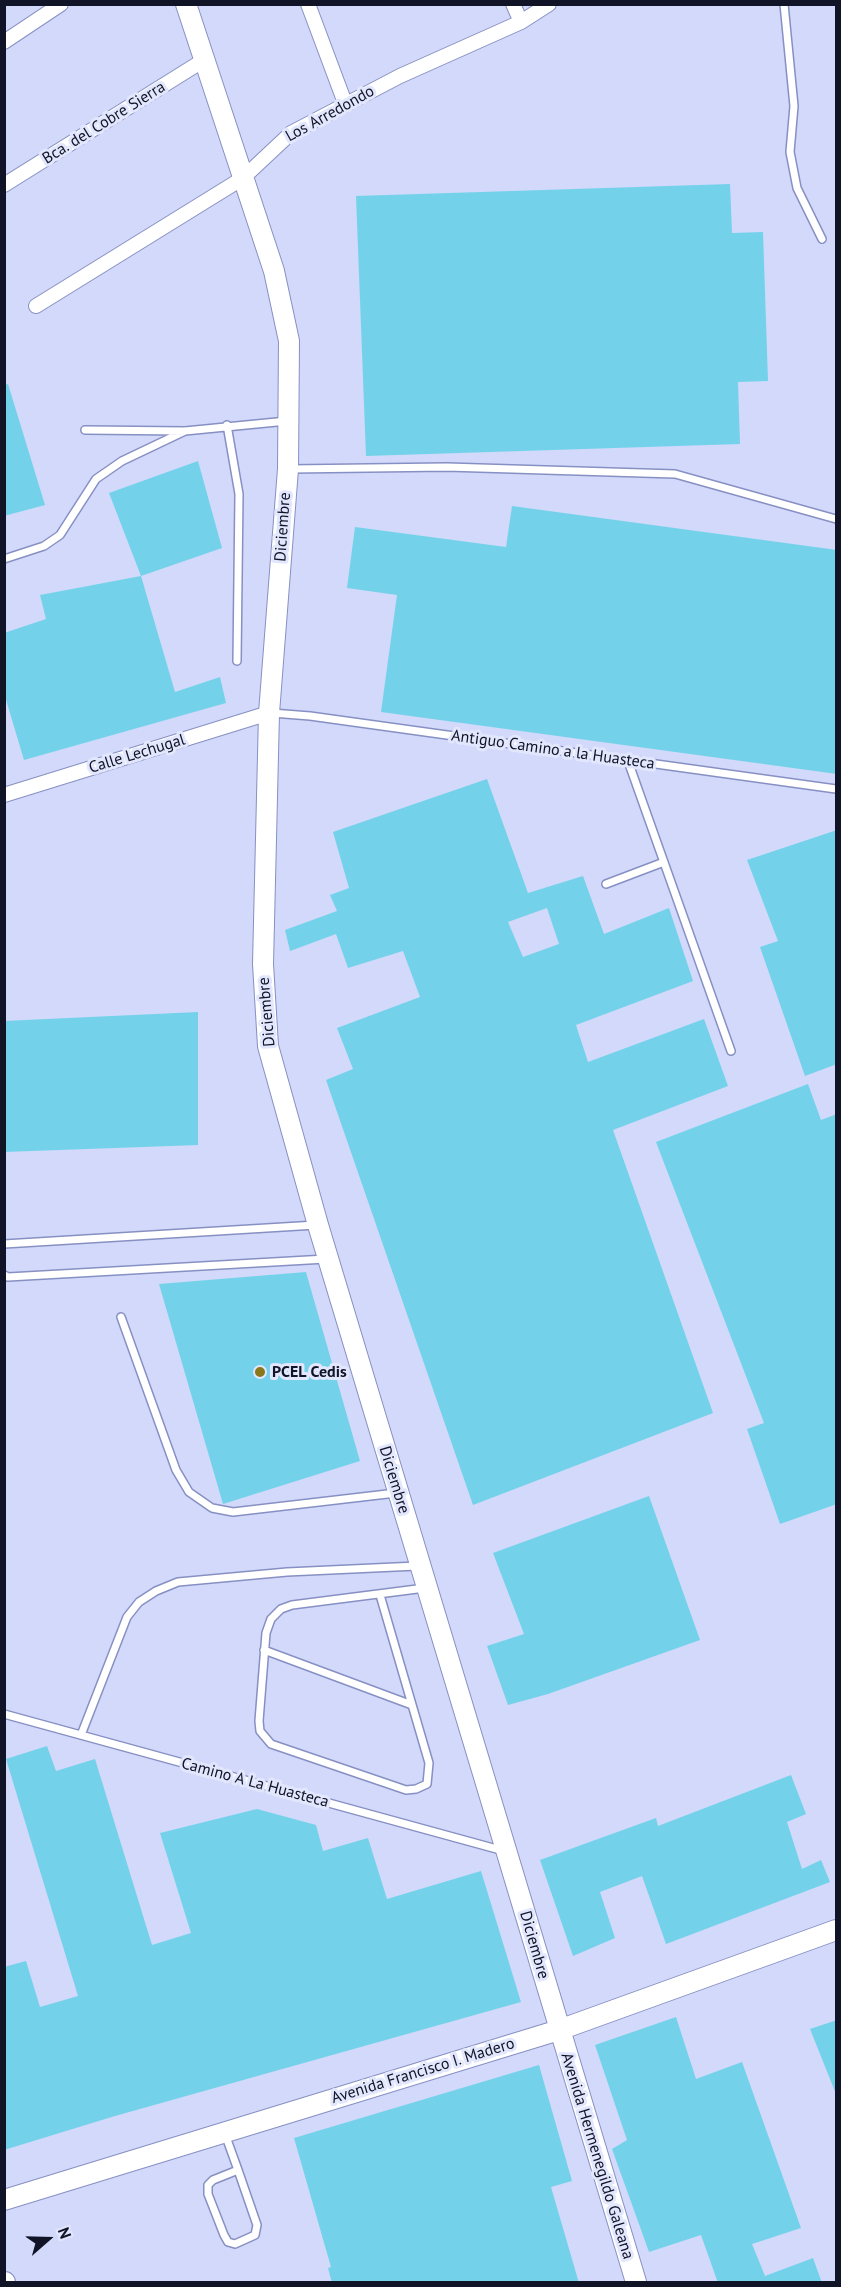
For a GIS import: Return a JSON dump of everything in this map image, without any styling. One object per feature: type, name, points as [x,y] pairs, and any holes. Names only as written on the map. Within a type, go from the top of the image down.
[{"type":"street","name":"Diciembre","points":[[186,4],[283,306],[289,341],[288,469],[269,713],[263,964],[268,1046],[318,1225],[559,2030]]},
{"type":"street","points":[[308,4],[345,103]]},
{"type":"street","points":[[513,4],[521,22]]},
{"type":"street","name":"Los Arredondo","points":[[36,306],[243,177],[291,133],[345,103],[521,22],[549,4]]},
{"type":"street","points":[[4,42],[60,5]]},
{"type":"street","name":"Bca. del Cobre Sierra","points":[[4,185],[204,60]]},
{"type":"street","name":"Calle Lechugal","points":[[4,795],[269,713]]},
{"type":"street","name":"Avenida Francisco I. Madero","points":[[4,2200],[559,2030],[837,1930]]},
{"type":"street","name":"Avenida Hermenegildo Galeana","points":[[559,2030],[636,2283]]},
{"type":"lane","points":[[784,4],[794,106],[790,152],[798,188],[822,239]]},
{"type":"lane","points":[[85,430],[185,431],[227,425],[290,421]]},
{"type":"lane","points":[[227,425],[239,494],[237,661]]},
{"type":"lane","points":[[4,559],[44,546],[60,535],[96,479],[122,461],[185,431]]},
{"type":"lane","points":[[288,469],[447,467],[675,474],[837,519]]},
{"type":"lane","name":"Antiguo Camino a la Huasteca","points":[[269,713],[309,716],[837,789]]},
{"type":"lane","points":[[628,761],[731,1051]]},
{"type":"lane","points":[[606,884],[664,862]]},
{"type":"lane","points":[[4,1244],[318,1225]]},
{"type":"lane","points":[[4,1275],[9,1277],[329,1259]]},
{"type":"lane","points":[[121,1317],[176,1470],[189,1492],[212,1508],[233,1512],[398,1493]]},
{"type":"lane","points":[[81,1735],[127,1617],[139,1602],[156,1591],[178,1582],[287,1572],[420,1566]]},
{"type":"lane","points":[[380,1595],[425,1746],[430,1774],[426,1784],[416,1789],[406,1790],[270,1744],[260,1731],[259,1721],[264,1650],[271,1619],[281,1609],[292,1605],[427,1588]]},
{"type":"lane","points":[[264,1650],[412,1705]]},
{"type":"lane","name":"Camino A La Huasteca","points":[[4,1714],[506,1852]]},
{"type":"lane","points":[[224,2131],[238,2170],[257,2225],[255,2235],[235,2244],[228,2242],[224,2235],[208,2194],[208,2186],[213,2180],[238,2170]]},
{"type":"building","points":[[730,184],[732,233],[763,232],[768,381],[738,382],[740,444],[366,456],[356,196]]},
{"type":"building","points":[[8,384],[45,505],[4,516],[4,385]]},
{"type":"building","points":[[198,461],[222,548],[141,576],[109,493]]},
{"type":"building","points":[[512,506],[837,550],[837,774],[381,712],[397,595],[347,588],[355,527],[506,547]]},
{"type":"building","points":[[141,576],[175,692],[220,677],[226,703],[24,760],[4,693],[4,633],[46,619],[40,595]]},
{"type":"building","points":[[487,779],[528,893],[583,876],[604,934],[669,908],[693,981],[576,1025],[588,1062],[704,1019],[728,1086],[613,1130],[713,1413],[473,1505],[326,1080],[353,1069],[337,1028],[420,997],[403,951],[348,968],[336,934],[290,951],[285,930],[337,911],[330,895],[349,888],[333,832]],"holes":[[[547,908],[559,944],[523,957],[508,922]]]},
{"type":"building","points":[[837,830],[837,1064],[805,1076],[760,947],[778,941],[747,860]]},
{"type":"building","points":[[198,1012],[198,1145],[4,1152],[4,1021]]},
{"type":"building","points":[[808,1084],[821,1120],[837,1114],[837,1504],[780,1524],[747,1429],[764,1423],[656,1142]]},
{"type":"building","name":"PCEL Cedis","points":[[306,1272],[360,1461],[223,1504],[159,1284]]},
{"type":"building","points":[[649,1496],[700,1640],[548,1694],[508,1705],[487,1646],[524,1634],[493,1553]]},
{"type":"building","points":[[47,1746],[56,1771],[95,1759],[152,1945],[191,1933],[160,1833],[257,1809],[316,1825],[323,1851],[368,1838],[387,1899],[481,1871],[521,2002],[115,2116],[4,2150],[4,1967],[26,1961],[40,2007],[78,1996],[6,1759]]},
{"type":"building","points":[[791,1775],[806,1814],[787,1822],[802,1869],[821,1860],[830,1882],[666,1944],[642,1876],[600,1892],[615,1938],[573,1956],[540,1860],[656,1818],[658,1826]]},
{"type":"building","points":[[676,2017],[696,2079],[742,2062],[801,2228],[752,2244],[765,2276],[813,2258],[822,2283],[718,2283],[701,2235],[649,2252],[612,2149],[627,2140],[595,2045]]},
{"type":"building","points":[[837,2020],[837,2094],[836,2094],[810,2029]]},
{"type":"building","points":[[539,2065],[572,2181],[551,2187],[579,2283],[332,2283],[328,2268],[331,2267],[294,2138]]},
{"type":"place","name":"PCEL Cedis","points":[[260,1372]]}]
